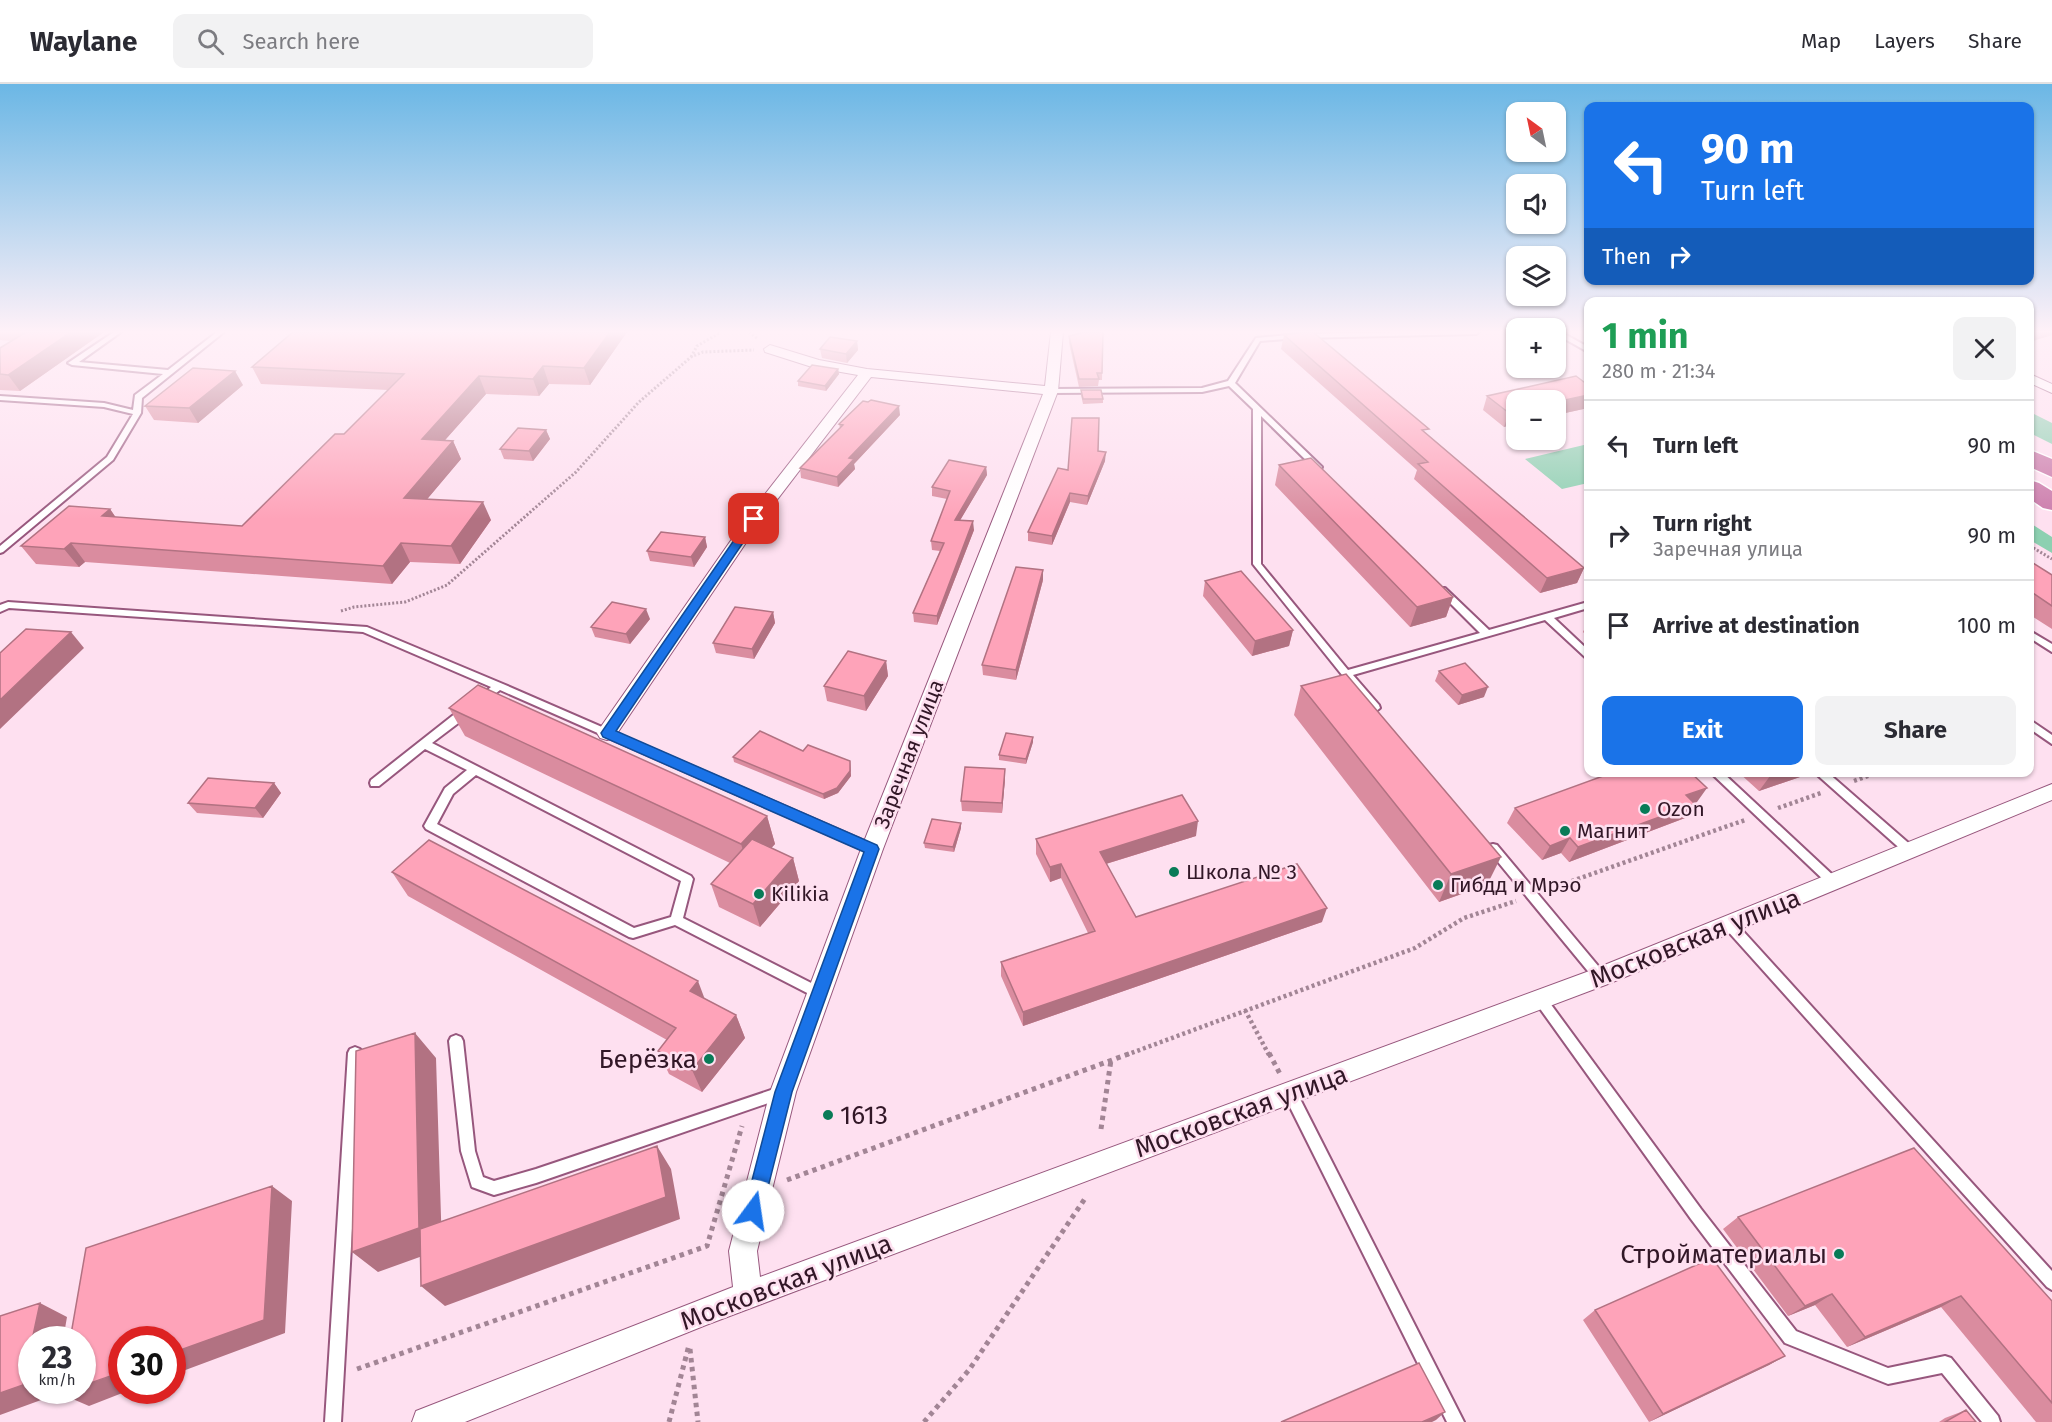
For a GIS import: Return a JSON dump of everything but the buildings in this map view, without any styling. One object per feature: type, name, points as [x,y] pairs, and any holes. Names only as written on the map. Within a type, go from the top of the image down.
[{"type":"highway","points":[[2034,459],[2052,469]]},
{"type":"highway","points":[[2034,490],[2052,501]]},
{"type":"street","points":[[608,733],[754,519],[850,394]]},
{"type":"street","name":"Заречная улица","points":[[748,1295],[743,1251],[783,1092],[872,849],[1050,394]]},
{"type":"street","name":"Московская улица","points":[[427,1422],[748,1295],[1600,977],[2052,792]]},
{"type":"lane","points":[[0,550],[110,458],[137,413],[138,397],[141,394]]},
{"type":"lane","points":[[1243,394],[1325,475]]},
{"type":"lane","points":[[0,398],[104,405],[137,413]]},
{"type":"lane","points":[[1257,407],[1257,564],[1383,718]]},
{"type":"lane","points":[[1436,584],[1486,634]]},
{"type":"lane","points":[[0,609],[8,605],[364,629],[872,849]]},
{"type":"lane","points":[[1346,674],[1584,606]]},
{"type":"lane","points":[[1547,617],[1584,651]]},
{"type":"lane","points":[[2034,637],[2052,649]]},
{"type":"lane","points":[[375,783],[499,686]]},
{"type":"lane","points":[[2034,727],[2052,740]]},
{"type":"lane","points":[[425,744],[687,879],[676,920]]},
{"type":"lane","points":[[475,770],[449,791],[430,826],[633,933],[676,920],[819,993]]},
{"type":"lane","points":[[1720,777],[1833,882]]},
{"type":"lane","points":[[1824,777],[1909,850]]},
{"type":"lane","points":[[1487,842],[1600,977]]},
{"type":"lane","points":[[1729,924],[2052,1282]]},
{"type":"lane","points":[[1540,999],[1696,1214],[1791,1337],[1888,1376],[1945,1364],[1992,1422]]},
{"type":"lane","points":[[456,1041],[468,1151],[477,1182],[494,1188],[536,1176],[783,1092]]},
{"type":"lane","points":[[333,1422],[355,1053]]},
{"type":"lane","points":[[1290,1093],[1456,1422]]},
{"type":"path","points":[[307,624],[354,607],[405,602],[447,585],[576,472],[648,394]]},
{"type":"path","points":[[2034,548],[2052,559]]},
{"type":"path","points":[[758,1190],[1415,948],[1464,918],[1866,777]]},
{"type":"path","points":[[1245,1010],[1290,1093]]},
{"type":"path","points":[[1101,1129],[1111,1060]]},
{"type":"path","points":[[336,1376],[707,1246],[748,1105]]},
{"type":"path","points":[[924,1422],[969,1370],[1086,1197]]},
{"type":"path","points":[[669,1422],[689,1345],[698,1422]]},
{"type":"green space","points":[[2034,414],[2052,423],[2052,444],[2034,435]]},
{"type":"green space","points":[[1584,445],[1584,484],[1562,489],[1525,459]]},
{"type":"green space","points":[[2034,526],[2052,537],[2052,553],[2034,542]]},
{"type":"place","name":"Ozon","points":[[1645,809]]},
{"type":"place","name":"Магнит","points":[[1565,831]]},
{"type":"place","name":"Школа № 3","points":[[1174,872]]},
{"type":"place","name":"Гибдд и Мрэо","points":[[1438,885]]},
{"type":"place","name":"Kilikia","points":[[759,894]]},
{"type":"place","name":"Берёзка","points":[[709,1059]]},
{"type":"place","name":"1613","points":[[828,1115]]},
{"type":"place","name":"Стройматериалы","points":[[1839,1254]]},
{"type":"route","points":[[753,1211],[783,1092],[872,849],[608,733],[754,519]]}]
